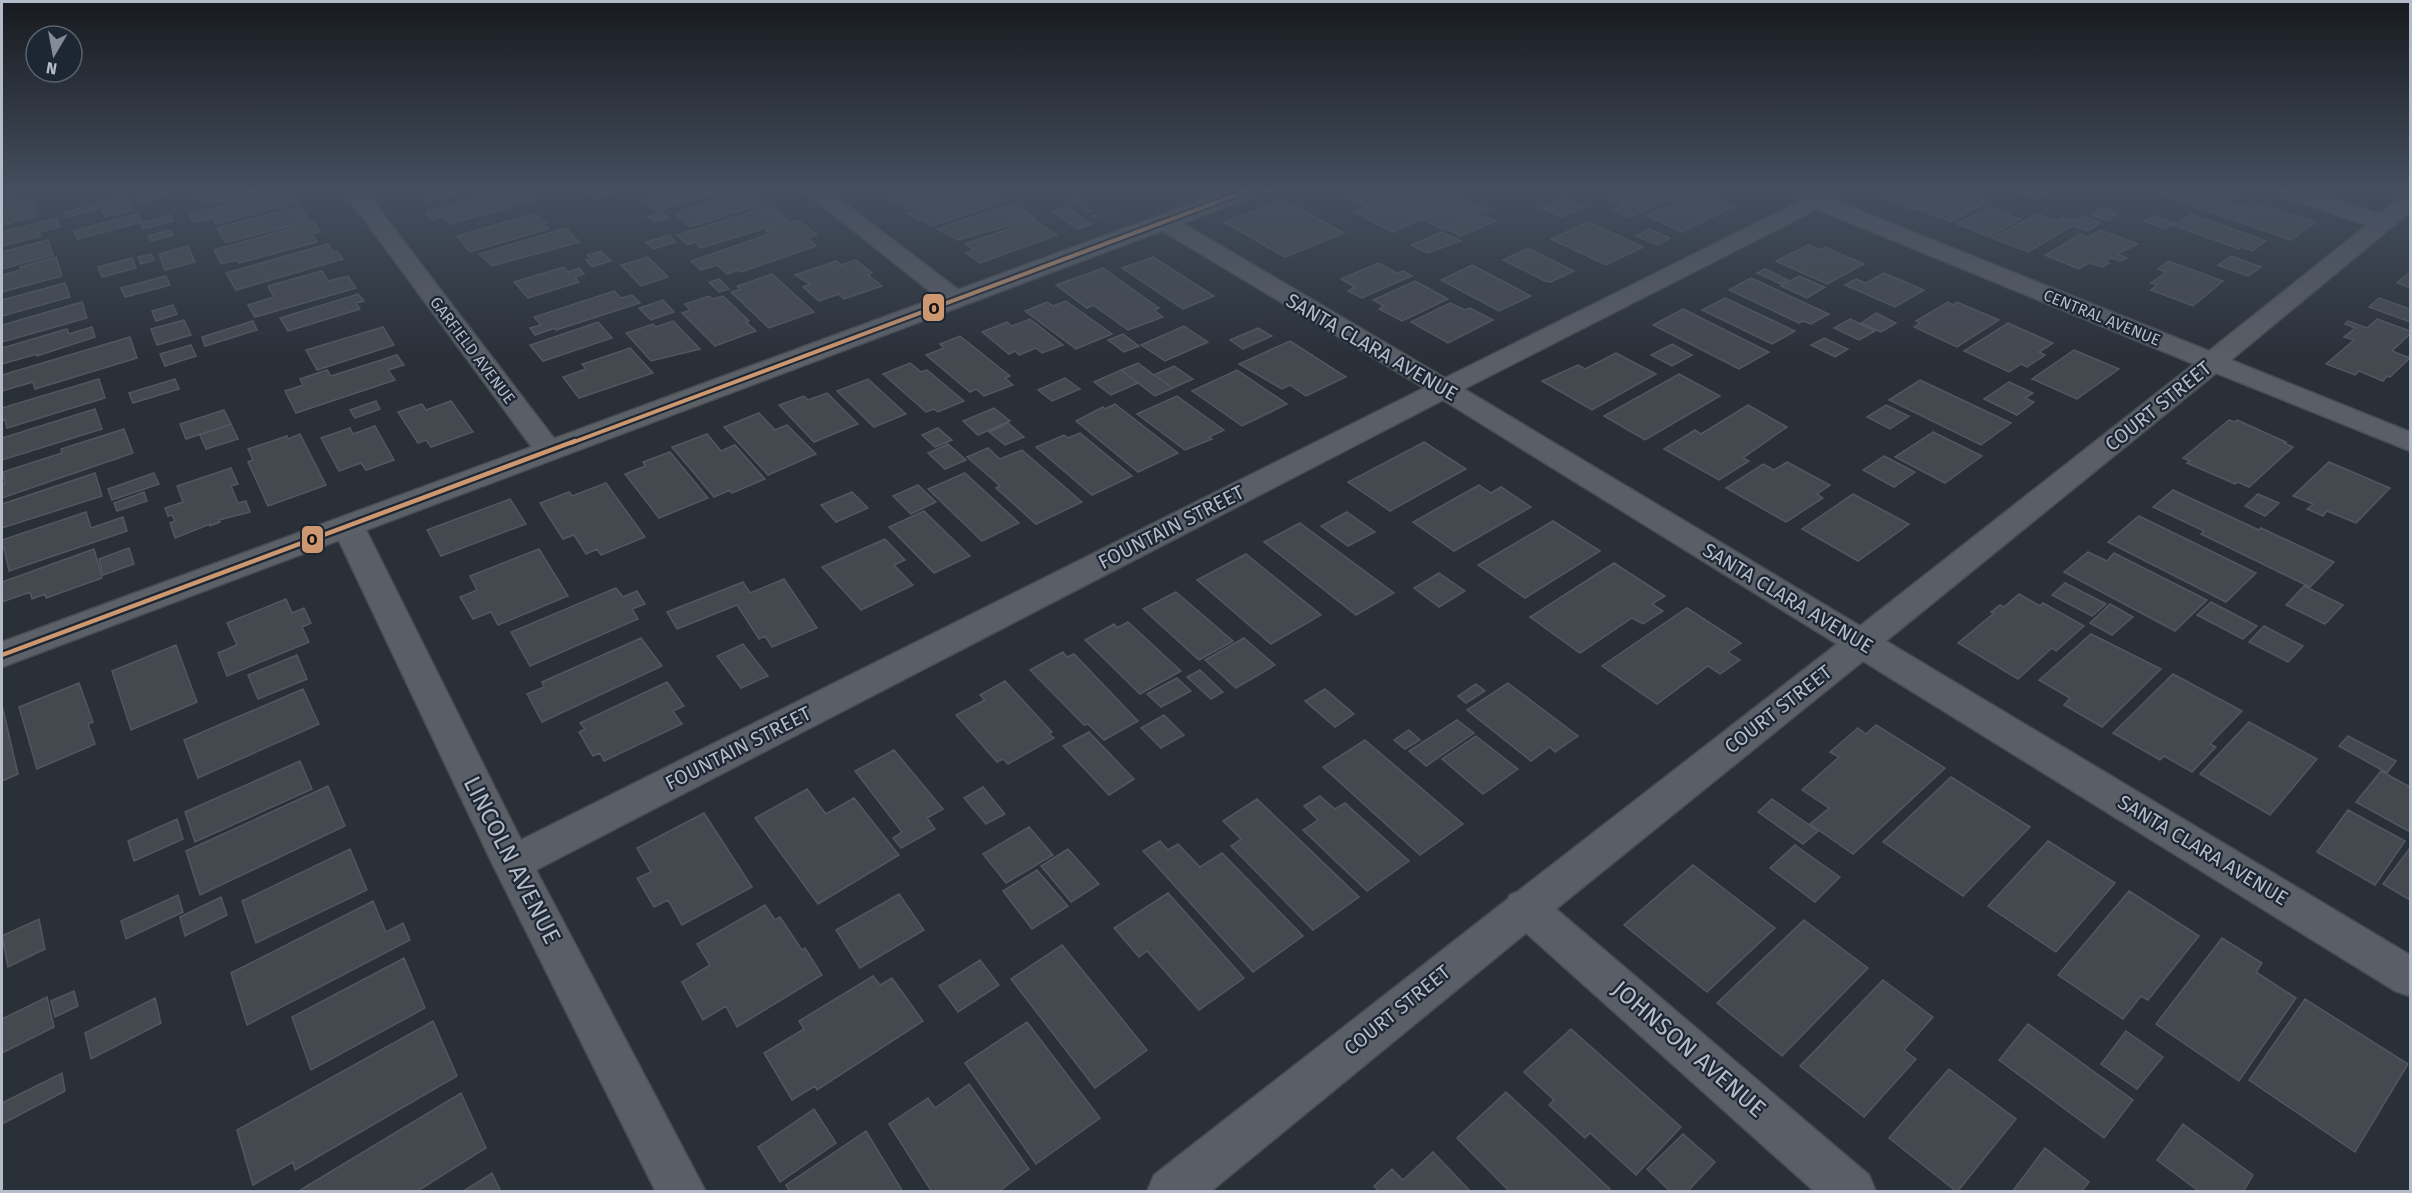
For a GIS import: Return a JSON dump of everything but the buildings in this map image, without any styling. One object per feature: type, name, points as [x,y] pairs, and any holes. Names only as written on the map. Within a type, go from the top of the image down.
[{"type":"main road","points":[[2,655],[1094,248]]},
{"type":"street","name":"GARFIELD AVENUE","points":[[397,248],[549,451]]},
{"type":"street","points":[[888,248],[955,299]]},
{"type":"street","name":"SANTA CLARA AVENUE","points":[[1207,248],[1444,389],[2410,976]]},
{"type":"street","name":"FOUNTAIN STREET","points":[[512,863],[1444,389],[1713,248]]},
{"type":"street","name":"CENTRAL AVENUE","points":[[1939,248],[2410,442]]},
{"type":"street","name":"COURT STREET","points":[[1171,1191],[1525,907],[1862,643],[2353,248]]},
{"type":"street","name":"LINCOLN AVENUE","points":[[348,525],[512,863],[682,1191]]},
{"type":"street","name":"JOHNSON AVENUE","points":[[1525,907],[1852,1191]]},
{"type":"transit line","name":"O","points":[[2,655],[1095,248]]}]
